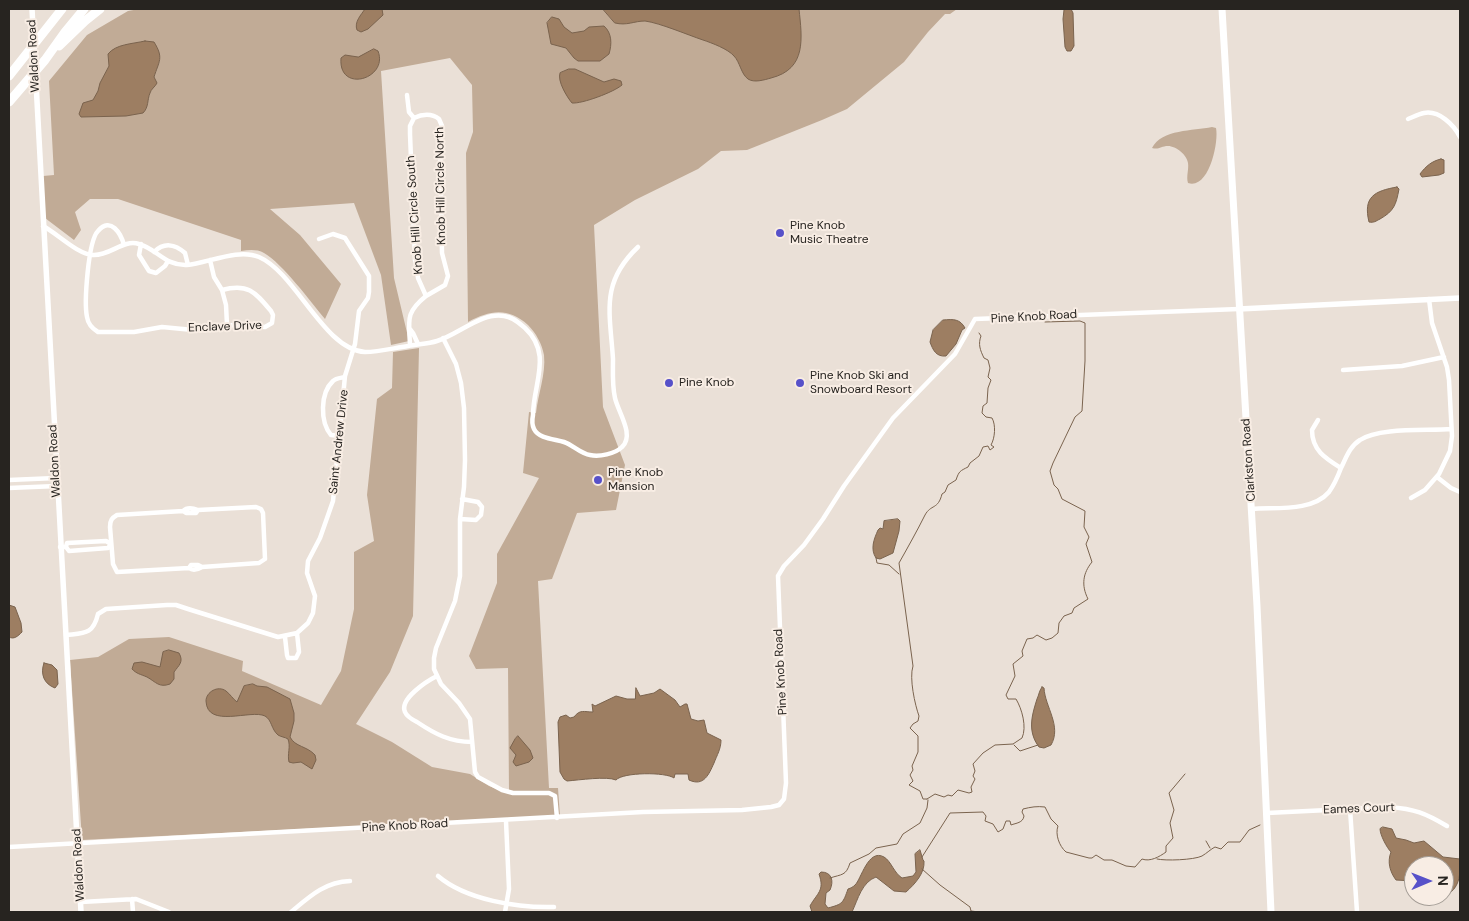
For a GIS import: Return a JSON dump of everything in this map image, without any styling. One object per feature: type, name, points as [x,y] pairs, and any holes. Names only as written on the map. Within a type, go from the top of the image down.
[{"type":"highway","points":[[9,76],[61,9]]},
{"type":"highway","points":[[9,102],[84,9]]},
{"type":"highway","points":[[44,60],[85,20],[100,9]]},
{"type":"main road","name":"Clarkston Road","points":[[1222,9],[1252,509],[1271,912]]},
{"type":"street","name":"Waldon Road","points":[[32,9],[56,478],[63,547],[81,912]]},
{"type":"street","name":"Knob Hill Circle South","points":[[407,95],[409,112],[414,118],[410,126],[410,134],[415,260],[418,278],[426,296]]},
{"type":"street","points":[[1408,119],[1424,113],[1438,115],[1450,123],[1460,137]]},
{"type":"street","name":"Knob Hill Circle North","points":[[414,118],[431,115],[439,119],[442,126],[440,143],[442,253],[448,276],[445,285],[426,296]]},
{"type":"street","points":[[43,226],[91,255],[104,254],[132,242],[141,244],[176,264],[250,255],[256,256],[264,260],[282,276],[342,344],[366,352],[437,341],[490,318],[505,316],[513,319],[530,333],[540,354],[541,363],[532,411],[535,431],[539,435],[566,443],[588,455],[597,456],[620,450],[624,445],[627,435],[626,427],[614,396],[610,302],[616,274],[622,264],[638,247]]},
{"type":"street","points":[[91,255],[96,234],[106,226],[113,226],[118,230],[124,245]]},
{"type":"street","name":"Saint Andrew Drive","points":[[297,634],[308,624],[315,605],[315,596],[307,566],[320,538],[333,501],[345,377],[356,335],[359,311],[368,298],[369,276],[345,238],[333,234],[319,239]]},
{"type":"street","points":[[141,244],[139,255],[149,271],[156,273],[168,261]]},
{"type":"street","points":[[154,252],[159,247],[169,245],[185,253],[188,264]]},
{"type":"street","name":"Enclave Drive","points":[[91,255],[86,284],[87,318],[93,329],[98,332],[134,332],[162,327],[193,330],[227,325],[265,327],[272,323],[273,315],[260,298],[247,288],[222,290]]},
{"type":"street","points":[[210,260],[214,277],[222,290],[226,305],[227,325]]},
{"type":"street","points":[[410,345],[409,318],[411,311],[426,296]]},
{"type":"street","name":"Pine Knob Road","points":[[9,847],[651,812],[761,809],[779,805],[784,799],[786,783],[778,576],[823,519],[893,418],[955,354],[975,319],[1460,298]]},
{"type":"street","points":[[1411,498],[1425,490],[1436,478],[1450,451],[1449,380],[1444,357],[1432,323],[1429,299]]},
{"type":"street","points":[[410,329],[414,333],[418,344]]},
{"type":"street","points":[[443,338],[456,364],[463,394],[465,460],[460,519],[460,576],[455,601],[434,658],[434,668],[436,676],[446,691],[466,711],[471,724],[475,772],[478,777],[502,790],[513,793],[549,793],[555,796],[557,818]]},
{"type":"street","points":[[1342,370],[1402,366],[1444,357]]},
{"type":"street","points":[[340,436],[332,435],[328,431],[324,407],[325,397],[332,383],[335,379],[345,377]]},
{"type":"street","points":[[1318,420],[1312,430],[1315,445],[1327,460],[1341,468]]},
{"type":"street","points":[[1252,509],[1297,506],[1315,502],[1328,493],[1351,449],[1359,440],[1366,436],[1388,432],[1451,429]]},
{"type":"street","points":[[56,478],[9,481],[9,488],[57,486]]},
{"type":"street","points":[[1436,478],[1460,492]]},
{"type":"street","points":[[460,519],[476,520],[481,516],[482,508],[478,502],[462,499]]},
{"type":"street","points":[[256,507],[261,508],[263,513],[265,559],[259,564],[202,567],[197,570],[189,568],[117,572],[112,564],[112,544],[110,521],[118,515],[183,511],[186,509],[256,507]]},
{"type":"street","points":[[106,541],[112,544],[108,548],[69,551],[63,547],[67,542],[106,541]]},
{"type":"street","points":[[66,635],[89,632],[96,625],[98,614],[106,609],[176,605],[268,635],[285,637],[297,634],[299,652],[296,658],[288,658],[286,655],[285,637]]},
{"type":"street","points":[[436,676],[416,689],[404,707],[404,712],[409,718],[447,739],[459,742],[472,742]]},
{"type":"street","name":"Eames Court","points":[[1267,813],[1404,808],[1424,812],[1447,826]]},
{"type":"street","points":[[1350,809],[1357,912]]},
{"type":"street","points":[[505,912],[509,870],[506,821]]},
{"type":"street","points":[[438,876],[464,891],[507,904],[554,907]]},
{"type":"street","points":[[291,912],[310,896],[329,884],[338,881],[350,881]]},
{"type":"street","points":[[132,899],[133,912]]},
{"type":"street","points":[[81,902],[132,899],[169,912]]},
{"type":"shaded area","points":[[139,9],[957,9],[950,14],[945,14],[904,62],[847,109],[747,150],[721,151],[698,169],[635,200],[594,225],[603,407],[625,465],[616,510],[577,513],[552,579],[538,581],[549,788],[558,788],[560,816],[82,840],[70,660],[98,657],[129,639],[169,637],[243,661],[242,671],[321,705],[341,671],[354,609],[354,552],[374,541],[367,495],[377,399],[392,388],[393,352],[419,348],[413,616],[390,672],[356,724],[392,742],[432,767],[470,774],[489,786],[509,794],[508,668],[476,669],[469,656],[497,583],[497,554],[539,478],[523,473],[529,412],[536,413],[544,369],[544,355],[540,343],[528,325],[513,315],[499,312],[491,313],[468,322],[466,153],[473,132],[472,85],[450,58],[381,71],[394,278],[409,341],[391,345],[381,275],[354,203],[270,209],[300,235],[341,284],[325,319],[296,283],[271,258],[259,251],[241,251],[241,240],[118,199],[90,199],[75,212],[81,230],[74,240],[45,218],[43,176],[54,175],[49,81],[87,35],[128,11]]},
{"type":"shaded area","points":[[365,9],[382,9],[383,15],[368,29],[361,32],[357,30],[356,24]]},
{"type":"shaded area","points":[[603,9],[799,9],[800,51],[791,68],[783,74],[765,80],[753,81],[746,77],[734,56],[720,46],[651,22],[615,23]]},
{"type":"shaded area","points":[[1071,9],[1073,13],[1074,46],[1071,51],[1067,51],[1065,47],[1063,19],[1064,10]]},
{"type":"shaded area","points":[[552,17],[559,19],[564,27],[572,33],[584,31],[589,27],[604,26],[609,32],[611,39],[609,54],[600,61],[578,61],[566,48],[551,44],[547,23]]},
{"type":"shaded area","points":[[145,41],[154,42],[160,59],[154,77],[157,83],[151,92],[143,113],[126,116],[81,117],[79,114],[83,103],[93,100],[109,66],[108,54],[120,46]]},
{"type":"shaded area","points":[[374,49],[378,51],[379,61],[376,69],[370,75],[354,79],[347,76],[342,69],[341,58],[345,55],[358,57]]},
{"type":"shaded area","points":[[569,69],[575,69],[604,82],[614,79],[621,81],[622,85],[598,97],[572,103],[563,89],[559,76],[560,73]]},
{"type":"shaded area","points":[[1212,127],[1216,128],[1217,135],[1211,163],[1202,179],[1195,183],[1188,183],[1188,163],[1186,157],[1181,152],[1168,146],[1152,148],[1163,137],[1170,134]]},
{"type":"shaded area","points":[[1441,159],[1444,160],[1444,173],[1422,177],[1420,174],[1427,166]]},
{"type":"shaded area","points":[[1397,187],[1399,189],[1398,195],[1391,210],[1374,222],[1369,222],[1368,207],[1372,197],[1376,193]]},
{"type":"shaded area","points":[[943,320],[956,320],[965,328],[962,330],[956,344],[946,356],[937,354],[930,342],[933,330]]},
{"type":"shaded area","points":[[898,519],[900,521],[899,531],[893,553],[880,559],[876,558],[873,548],[878,530],[880,528],[883,529],[884,521]]},
{"type":"shaded area","points":[[9,605],[15,607],[21,623],[22,632],[14,638],[9,637]]},
{"type":"shaded area","points":[[169,650],[179,653],[181,659],[174,672],[174,679],[170,684],[158,684],[132,669],[134,663],[142,662],[160,667],[163,652]]},
{"type":"shaded area","points":[[44,663],[52,665],[57,670],[58,684],[55,688],[48,684],[44,678],[42,671]]},
{"type":"shaded area","points":[[253,684],[267,687],[290,699],[294,721],[290,737],[295,743],[315,755],[316,760],[312,769],[301,762],[289,762],[288,739],[278,735],[265,716],[258,714],[221,716],[214,714],[208,709],[206,701],[208,695],[213,690],[223,689],[237,702],[244,686]]},
{"type":"shaded area","points":[[1042,687],[1044,688],[1055,731],[1051,745],[1044,748],[1039,747],[1035,741],[1032,729],[1034,711]]},
{"type":"shaded area","points":[[636,688],[640,696],[654,693],[660,689],[675,700],[680,707],[687,704],[691,719],[704,720],[707,733],[721,740],[719,752],[708,775],[699,782],[689,780],[688,774],[675,774],[674,778],[663,775],[635,774],[620,777],[616,780],[600,778],[567,781],[564,779],[560,772],[558,722],[560,717],[566,715],[570,718],[580,712],[593,712],[592,704],[595,706],[616,696],[635,699]]},
{"type":"shaded area","points":[[518,736],[530,750],[533,758],[529,762],[516,766],[513,762],[516,755],[510,748]]},
{"type":"shaded area","points":[[1383,827],[1392,829],[1396,838],[1414,843],[1424,841],[1442,856],[1404,856],[1404,880],[1396,880],[1390,867],[1389,859],[1391,852],[1384,841],[1380,829]]},
{"type":"shaded area","points":[[920,850],[924,861],[923,870],[916,882],[906,892],[894,891],[876,877],[871,879],[864,887],[852,912],[812,912],[810,906],[821,888],[819,874],[821,872],[830,875],[832,880],[830,890],[826,893],[825,904],[828,908],[842,902],[848,889],[855,885],[869,861],[874,857],[878,855],[884,857],[902,878],[913,876],[916,872],[915,854]]},
{"type":"shaded area","points":[[1454,858],[1460,859],[1459,878],[1454,889]]},
{"type":"waterway","points":[[927,799],[935,794],[944,797],[952,796],[958,790],[972,792],[971,787],[975,779],[973,776],[975,771],[973,764],[983,753],[995,745],[1013,744],[1022,738],[1024,723],[1020,708],[1016,699],[1008,699],[1006,695],[1015,676],[1013,664],[1023,656],[1022,651],[1027,639],[1037,635],[1046,640],[1052,638],[1058,633],[1059,623],[1064,616],[1072,613],[1074,608],[1088,599],[1084,589],[1084,579],[1092,562],[1086,544],[1089,537],[1084,527],[1085,511],[1062,499],[1054,485],[1050,471],[1075,417],[1082,411],[1085,323],[1080,321],[1045,322]]},
{"type":"waterway","points":[[927,799],[923,799],[920,791],[909,785],[913,781],[910,775],[918,752],[918,736],[910,728],[918,721],[919,716],[913,691],[913,666],[899,563],[925,515],[936,505],[948,485],[956,480],[960,472],[979,456],[983,447],[988,446],[990,450],[994,447],[991,445],[994,432],[992,418],[986,417],[982,413],[983,406],[987,403],[988,388],[991,380],[988,377],[990,368],[988,360],[984,358],[981,350],[981,336],[979,333]]},
{"type":"waterway","points":[[876,558],[877,563],[889,565],[899,574]]},
{"type":"waterway","points":[[1014,745],[1020,751],[1038,745]]},
{"type":"waterway","points":[[922,857],[950,813],[983,812],[986,816],[985,821],[993,824],[998,832],[1003,829],[1006,821],[1010,821],[1011,825],[1022,820],[1024,816],[1023,809],[1045,807],[1051,819],[1058,826],[1058,840],[1066,852],[1089,858],[1096,855],[1104,860],[1112,860],[1126,866],[1135,867],[1142,859],[1151,859],[1166,852],[1166,846],[1173,838],[1170,823],[1174,810],[1169,793],[1185,774]]},
{"type":"waterway","points":[[830,878],[843,874],[850,863],[869,854],[876,848],[897,844],[903,834],[920,823],[927,808],[928,800]]},
{"type":"waterway","points":[[1157,859],[1180,860],[1202,856],[1215,847],[1221,849],[1228,842],[1240,842],[1249,830],[1260,825]]},
{"type":"waterway","points":[[1206,841],[1210,848]]},
{"type":"waterway","points":[[922,869],[970,907],[971,911],[979,912]]},
{"type":"place","name":"Pine Knob Music Theatre","points":[[780,233]]},
{"type":"place","name":"Pine Knob","points":[[669,383]]},
{"type":"place","name":"Pine Knob Ski and Snowboard Resort","points":[[800,383]]},
{"type":"place","name":"Pine Knob Mansion","points":[[598,480]]}]
